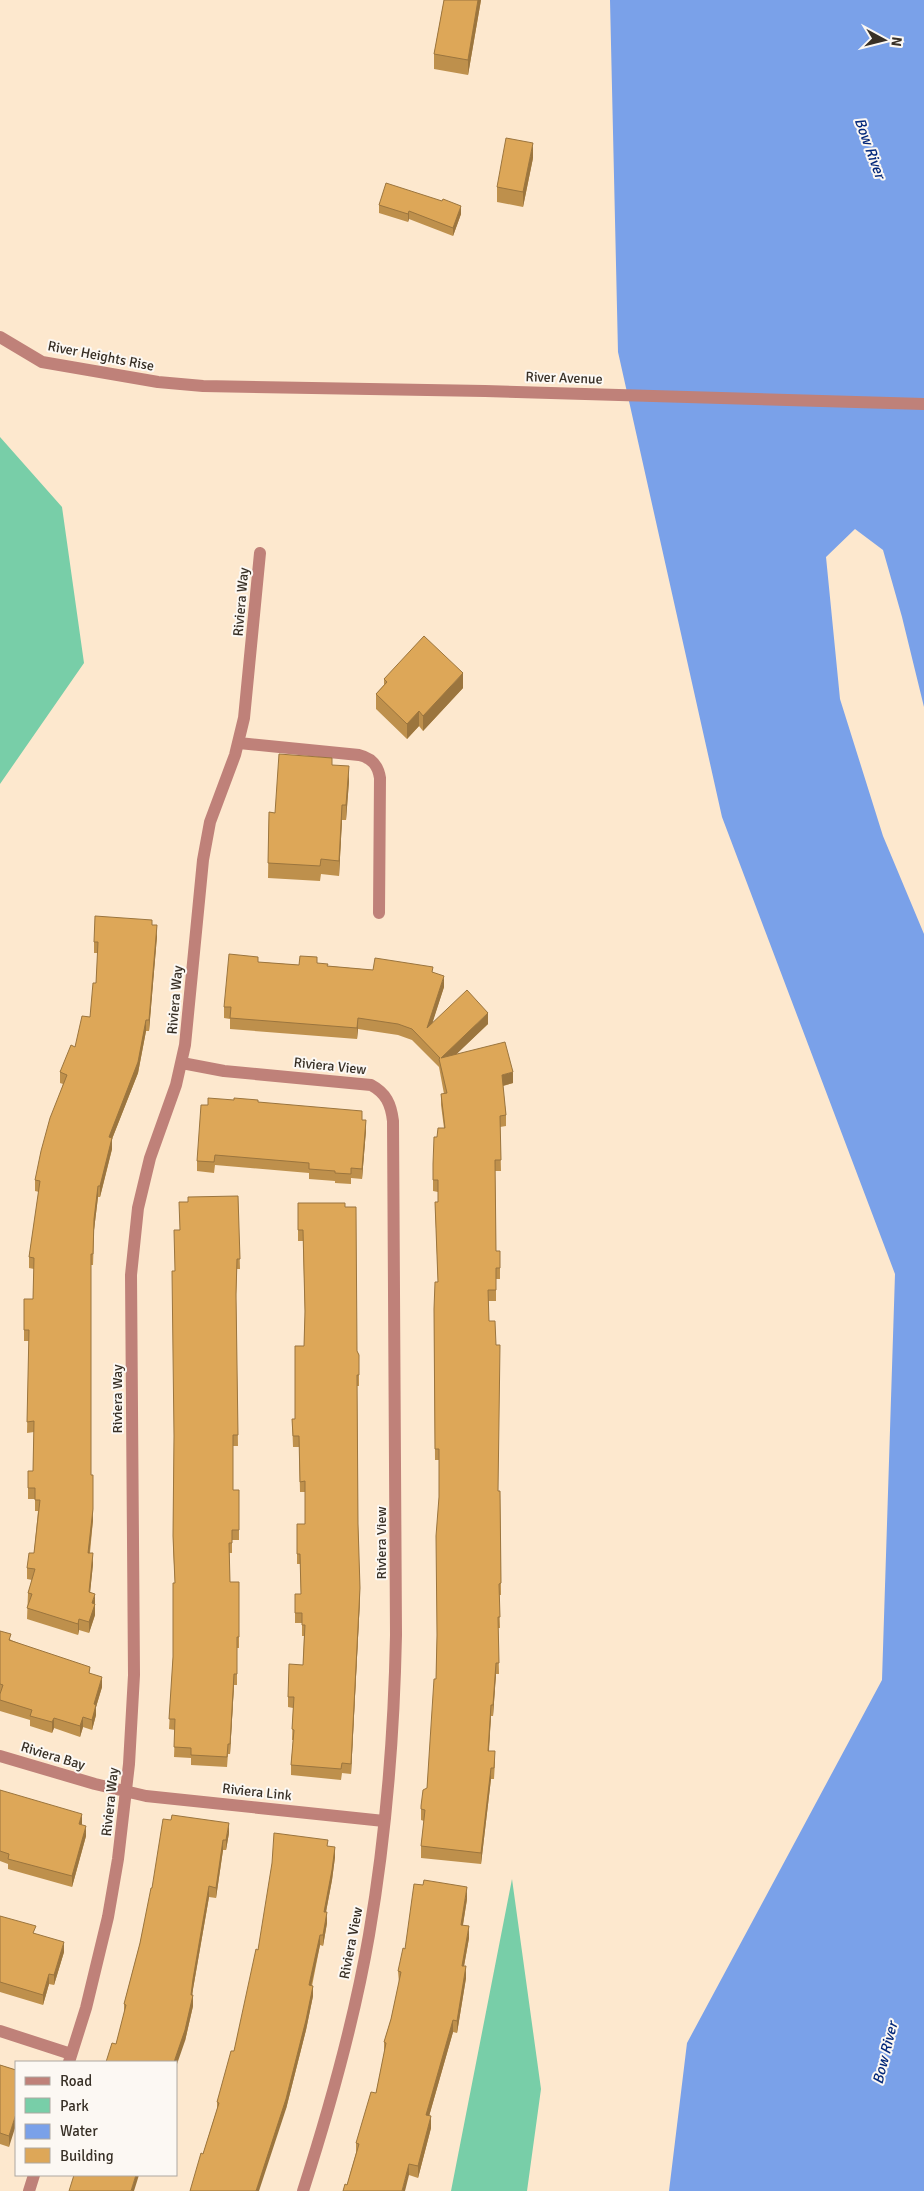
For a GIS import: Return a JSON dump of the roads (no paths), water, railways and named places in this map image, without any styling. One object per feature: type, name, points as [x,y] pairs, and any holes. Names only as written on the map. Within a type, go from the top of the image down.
[{"type":"street","name":"River Heights Rise","points":[[0,337],[42,362],[158,382],[203,386]]},
{"type":"street","name":"River Avenue","points":[[203,386],[608,394],[924,404]]},
{"type":"street","name":"Riviera Way","points":[[70,2058],[86,2008],[108,1917],[118,1859],[126,1792],[134,1675],[131,1275],[138,1208],[158,1135],[182,1063],[188,1028],[206,840],[216,805],[239,743],[248,693],[260,553]]},
{"type":"street","points":[[239,743],[359,755],[368,757],[374,762],[379,770],[380,778],[379,912]]},
{"type":"street","name":"Riviera View","points":[[182,1063],[215,1070],[371,1085],[384,1094],[392,1111],[394,1141],[396,1635],[394,1709],[384,1820],[369,1936],[333,2092],[302,2191]]},
{"type":"street","name":"Riviera Bay","points":[[0,1756],[126,1792]]},
{"type":"street","name":"Riviera Link","points":[[126,1792],[146,1796],[384,1820]]},
{"type":"street","points":[[0,2031],[70,2058]]},
{"type":"street","points":[[29,2191],[34,2176]]},
{"type":"water","name":"Bow River","points":[[610,0],[924,0],[924,707],[883,550],[855,529],[826,557],[840,699],[883,836],[924,934],[924,2191],[669,2191],[687,2043],[882,1680],[895,1274],[722,817],[618,352]]}]
